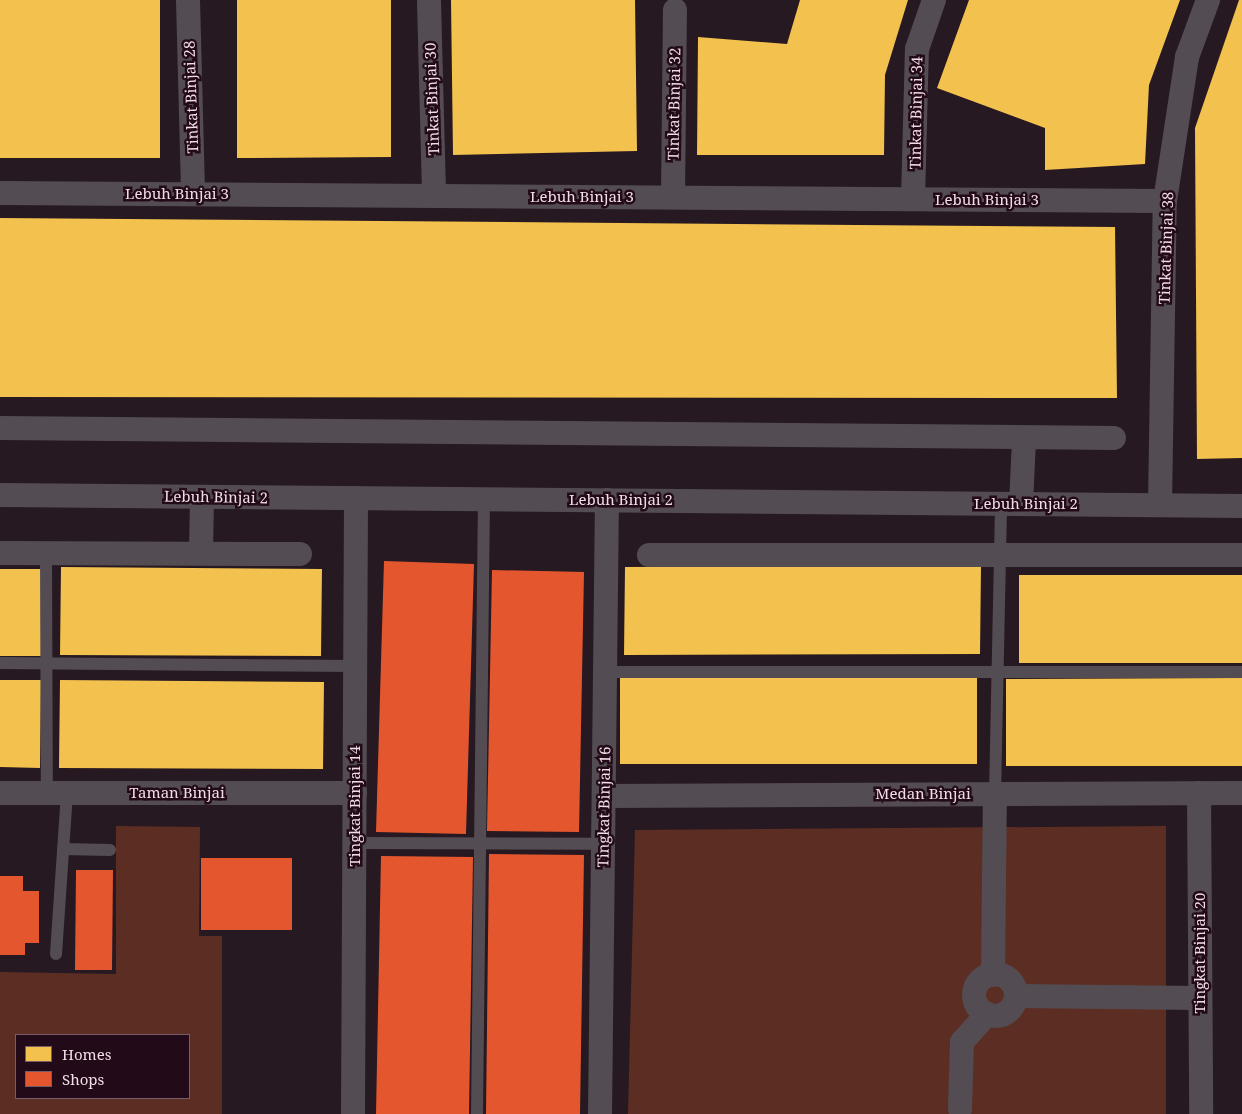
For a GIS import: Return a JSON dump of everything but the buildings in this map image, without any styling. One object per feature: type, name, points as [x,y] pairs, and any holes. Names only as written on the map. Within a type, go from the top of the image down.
[{"type":"street","name":"Tinkat Binjai 28","points":[[188,0],[194,194]]},
{"type":"street","name":"Tinkat Binjai 34","points":[[913,199],[917,49],[934,0]]},
{"type":"street","name":"Tinkat Binjai 38","points":[[1160,505],[1163,442],[1165,201],[1188,58],[1208,0]]},
{"type":"street","name":"Tinkat Binjai 30","points":[[429,2],[434,196]]},
{"type":"street","name":"Tinkat Binjai 32","points":[[673,198],[676,10]]},
{"type":"street","name":"Lebuh Binjai 3","points":[[0,193],[1165,201]]},
{"type":"street","points":[[0,428],[1024,440],[1114,438]]},
{"type":"street","points":[[1011,504],[1024,440]]},
{"type":"street","name":"Lebuh Binjai 2","points":[[0,495],[1242,506]]},
{"type":"street","points":[[201,551],[202,497]]},
{"type":"street","name":"Tingkat Binjai 14","points":[[353,1114],[356,498]]},
{"type":"street","name":"Tingkat Binjai 16","points":[[600,1114],[607,500]]},
{"type":"street","points":[[0,552],[201,551],[300,554]]},
{"type":"street","points":[[649,554],[1242,555]]},
{"type":"street","name":"Taman Binjai","points":[[0,794],[355,793]]},
{"type":"street","name":"Tingkat Binjai 20","points":[[1199,793],[1201,1114]]},
{"type":"street","name":"Medan Binjai","points":[[604,796],[1242,793]]},
{"type":"street","points":[[993,975],[995,794]]},
{"type":"street","points":[[993,975],[1011,980],[1016,996],[1014,1005],[1004,1014],[987,1014],[978,1008],[974,994],[980,981],[993,975]]},
{"type":"street","points":[[1016,996],[1200,998]]},
{"type":"street","points":[[960,1109],[962,1042],[987,1014]]},
{"type":"lane","points":[[478,1114],[484,499]]},
{"type":"lane","points":[[995,794],[1000,556],[1011,504]]},
{"type":"lane","points":[[46,552],[45,663],[63,849],[56,954]]},
{"type":"lane","points":[[0,663],[356,666]]},
{"type":"lane","points":[[605,672],[1242,672]]},
{"type":"lane","points":[[354,843],[603,844]]},
{"type":"lane","points":[[63,849],[110,850]]},
{"type":"shaded area","points":[[116,826],[200,827],[199,936],[222,936],[222,1114],[0,1114],[0,972],[116,974]]},
{"type":"shaded area","points":[[1166,826],[1166,1114],[628,1114],[635,830]]}]
